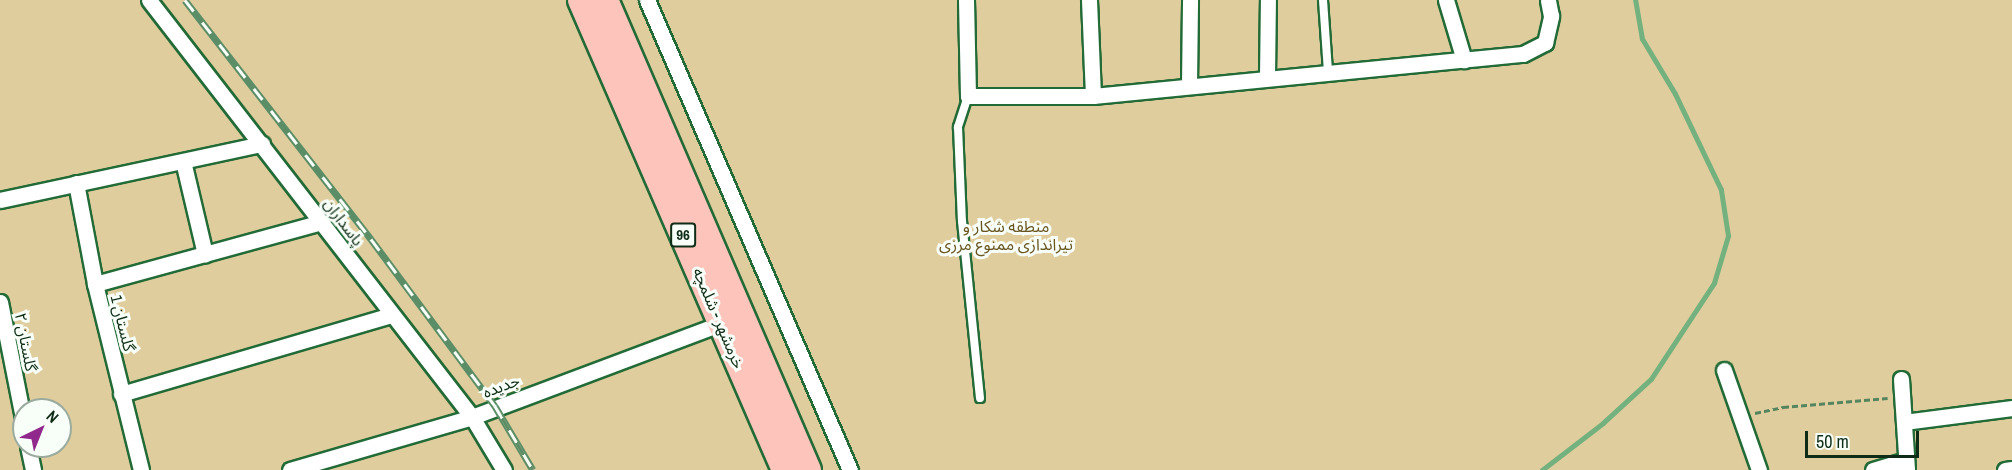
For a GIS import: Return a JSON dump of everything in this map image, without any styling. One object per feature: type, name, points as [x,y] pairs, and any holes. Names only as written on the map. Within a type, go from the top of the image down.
[{"type":"highway","name":"خرمشهر - شلمچه","points":[[581,0],[731,320],[808,470]]},
{"type":"highway","name":"خرمشهر - شلمچه","points":[[605,0],[731,320],[785,470]]},
{"type":"street","name":"پاسداران","points":[[149,0],[472,417],[504,470]]},
{"type":"street","points":[[647,0],[850,470]]},
{"type":"street","points":[[966,0],[968,96],[1093,96],[1267,77],[1523,54],[1545,43],[1551,16],[1548,0]]},
{"type":"street","points":[[1089,0],[1093,96]]},
{"type":"street","points":[[1189,85],[1190,0]]},
{"type":"street","points":[[1267,77],[1268,0]]},
{"type":"street","points":[[1446,0],[1464,60]]},
{"type":"street","points":[[0,199],[262,144]]},
{"type":"street","points":[[183,161],[205,254]]},
{"type":"street","name":"گلستان 1","points":[[76,183],[95,284],[141,470]]},
{"type":"street","points":[[95,284],[321,222]]},
{"type":"street","name":"گلستان ۲","points":[[0,302],[19,398]]},
{"type":"street","points":[[122,394],[392,315]]},
{"type":"street","name":"جدیده","points":[[290,470],[306,468],[472,417],[731,320]]},
{"type":"street","points":[[1724,370],[1759,470]]},
{"type":"street","points":[[1873,470],[1907,465],[1901,379]]},
{"type":"street","points":[[1904,422],[2012,408]]},
{"type":"street","points":[[2005,470],[2012,470]]},
{"type":"lane","points":[[1323,0],[1328,72]]},
{"type":"lane","points":[[968,96],[958,127],[962,221],[980,398]]},
{"type":"path","points":[[1740,416],[1783,407],[1902,397]]},
{"type":"green space","name":"منطقه شکار و تیراندازی ممنوع مرزی","points":[[0,0],[2012,0],[2012,470],[0,470]]},
{"type":"waterway","points":[[1542,470],[1603,423],[1651,379],[1714,283],[1728,236],[1721,190],[1675,94],[1642,39],[1635,0]]},
{"type":"railway","points":[[185,0],[371,239],[495,406],[533,470]]}]
